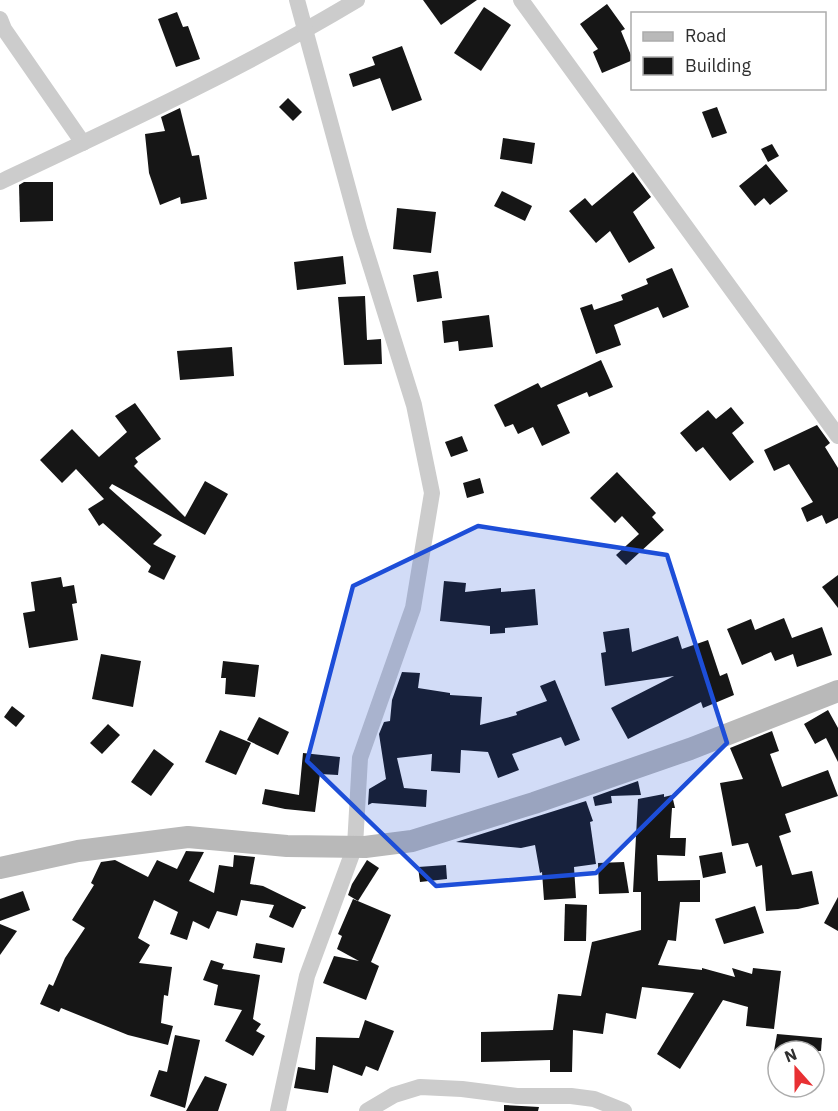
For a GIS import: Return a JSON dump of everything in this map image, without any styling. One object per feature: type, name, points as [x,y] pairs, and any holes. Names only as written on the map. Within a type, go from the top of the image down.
[{"type":"street","points":[[278,1111],[307,976],[355,846],[360,758],[413,608],[432,493],[414,405],[360,232],[297,0]]},
{"type":"street","points":[[0,182],[141,116],[305,31],[357,0]]},
{"type":"street","points":[[521,0],[838,436]]},
{"type":"street","points":[[0,19],[4,29],[83,143]]},
{"type":"street","points":[[0,868],[78,851],[188,837],[286,846],[355,846],[412,841],[534,803],[690,749],[838,692]]},
{"type":"street","points":[[367,1111],[393,1095],[420,1087],[462,1089],[517,1096],[594,1098],[624,1111]]},
{"type":"highlighted area","points":[[478,526],[667,555],[727,743],[596,873],[436,886],[307,761],[353,586]]},
{"type":"building","points":[[423,0],[477,0],[441,25]]},
{"type":"building","points":[[607,4],[625,29],[621,31],[631,55],[631,61],[602,73],[593,52],[598,49],[580,24]]},
{"type":"building","points":[[484,7],[511,25],[481,71],[454,53]]},
{"type":"building","points":[[177,12],[183,27],[188,26],[200,59],[176,67],[158,19]]},
{"type":"building","points":[[402,46],[422,100],[392,111],[380,78],[353,87],[349,74],[375,65],[372,57]]},
{"type":"building","points":[[288,98],[302,112],[293,121],[279,107]]},
{"type":"building","points":[[717,107],[727,133],[712,138],[702,112]]},
{"type":"building","points":[[180,108],[192,156],[199,155],[207,199],[181,204],[180,197],[160,205],[149,173],[145,134],[165,131],[161,117]]},
{"type":"building","points":[[503,138],[535,143],[532,164],[500,159]]},
{"type":"building","points":[[772,144],[779,156],[768,162],[761,149]]},
{"type":"building","points":[[766,164],[788,191],[770,205],[764,198],[755,206],[739,186]]},
{"type":"building","points":[[633,172],[651,197],[633,212],[655,248],[629,263],[610,231],[596,243],[569,211],[585,198],[592,206]]},
{"type":"building","points":[[24,182],[53,182],[53,221],[20,222],[19,185]]},
{"type":"building","points":[[502,191],[532,206],[525,221],[494,206]]},
{"type":"building","points":[[397,208],[436,212],[431,253],[393,249]]},
{"type":"building","points":[[343,256],[346,284],[297,290],[294,262]]},
{"type":"building","points":[[672,268],[689,307],[663,318],[658,307],[614,325],[621,345],[596,354],[580,308],[592,304],[594,310],[623,300],[621,295],[648,284],[646,279]]},
{"type":"building","points":[[438,271],[442,298],[417,302],[413,275]]},
{"type":"building","points":[[365,296],[367,340],[381,339],[382,364],[344,365],[338,297]]},
{"type":"building","points":[[489,315],[493,347],[459,351],[458,341],[444,343],[442,321]]},
{"type":"building","points":[[232,347],[234,376],[180,380],[177,351]]},
{"type":"building","points":[[601,360],[613,387],[589,397],[587,392],[557,405],[570,433],[542,446],[533,427],[518,434],[513,424],[505,427],[494,405],[538,383],[541,388]]},
{"type":"building","points":[[135,403],[161,439],[135,458],[138,462],[134,466],[185,517],[205,481],[228,494],[205,535],[112,484],[109,488],[162,535],[153,544],[176,556],[164,580],[148,572],[151,566],[103,523],[99,526],[88,509],[104,499],[76,469],[62,483],[40,460],[72,429],[99,457],[127,432],[115,416]]},
{"type":"building","points":[[731,407],[744,423],[732,433],[754,462],[730,481],[703,447],[696,452],[680,433],[708,410],[716,419]]},
{"type":"building","points":[[817,425],[830,443],[825,447],[838,468],[838,518],[826,524],[822,515],[807,522],[801,508],[813,502],[789,464],[774,471],[764,450]]},
{"type":"building","points":[[462,436],[468,451],[451,457],[445,442]]},
{"type":"building","points":[[617,472],[656,513],[652,517],[664,530],[626,565],[616,555],[639,534],[622,516],[615,523],[590,498]]},
{"type":"building","points":[[480,478],[484,493],[467,498],[463,483]]},
{"type":"building","points":[[838,575],[838,608],[822,587]]},
{"type":"building","points":[[61,577],[63,587],[74,585],[77,603],[72,604],[78,640],[29,648],[23,613],[35,611],[31,582]]},
{"type":"building","points":[[444,581],[466,583],[465,592],[501,588],[501,592],[535,589],[538,625],[505,628],[505,633],[490,634],[490,626],[440,621]]},
{"type":"building","points":[[784,618],[792,638],[822,627],[832,655],[797,667],[793,654],[775,661],[771,652],[742,665],[727,629],[751,619],[755,630]]},
{"type":"building","points":[[629,628],[632,652],[678,636],[682,649],[708,640],[720,676],[727,673],[734,695],[703,708],[701,702],[628,739],[611,708],[674,676],[605,686],[601,653],[606,652],[603,632]]},
{"type":"building","points":[[101,654],[141,661],[133,707],[92,699]]},
{"type":"building","points":[[223,661],[259,665],[255,697],[225,694],[226,678],[221,678]]},
{"type":"building","points":[[402,672],[420,673],[418,688],[450,693],[450,695],[482,697],[480,725],[517,715],[516,712],[547,701],[540,686],[555,680],[580,740],[565,746],[561,737],[512,754],[519,770],[498,778],[488,752],[461,750],[460,773],[431,771],[432,754],[397,758],[404,788],[427,790],[426,807],[372,803],[368,805],[369,789],[386,779],[379,734],[384,722],[390,721],[392,700]]},
{"type":"building","points":[[12,706],[25,716],[16,727],[4,717]]},
{"type":"building","points":[[828,710],[838,728],[838,762],[826,738],[815,744],[804,724]]},
{"type":"building","points":[[259,717],[289,732],[278,755],[247,740]]},
{"type":"building","points":[[108,724],[120,735],[102,754],[90,743]]},
{"type":"building","points":[[220,730],[251,743],[236,775],[205,762]]},
{"type":"building","points":[[772,731],[779,751],[770,754],[782,787],[828,770],[838,796],[785,814],[791,832],[779,836],[792,875],[812,871],[819,904],[798,909],[766,911],[762,865],[756,867],[748,843],[732,846],[720,783],[743,779],[730,748]]},
{"type":"building","points":[[154,749],[174,764],[151,796],[131,782]]},
{"type":"building","points":[[303,753],[340,757],[338,775],[320,774],[315,812],[262,804],[265,789],[299,795]]},
{"type":"building","points":[[638,781],[641,795],[611,796],[612,803],[595,806],[593,797]]},
{"type":"building","points":[[664,794],[664,797],[672,795],[675,808],[672,808],[670,838],[686,838],[685,856],[657,855],[658,881],[700,880],[700,902],[680,902],[676,941],[668,940],[658,965],[702,970],[702,968],[735,977],[732,968],[752,974],[753,968],[781,971],[774,1029],[746,1026],[748,1007],[723,1000],[680,1069],[657,1054],[694,993],[642,987],[636,1019],[606,1013],[603,1034],[573,1030],[572,1072],[550,1072],[550,1060],[481,1062],[481,1032],[553,1030],[558,994],[581,996],[592,942],[641,930],[641,892],[633,892],[638,799]]},
{"type":"building","points":[[586,801],[593,821],[590,822],[596,864],[574,867],[576,898],[544,900],[542,872],[540,873],[535,845],[521,848],[456,842]]},
{"type":"building","points":[[186,851],[204,852],[189,881],[214,893],[219,865],[233,867],[234,855],[255,857],[250,884],[263,886],[306,907],[302,909],[293,928],[269,917],[274,905],[241,900],[237,916],[217,911],[209,929],[193,921],[187,940],[170,934],[178,912],[154,900],[138,938],[150,945],[139,963],[172,967],[168,996],[164,995],[161,1023],[173,1026],[168,1045],[128,1035],[61,1008],[59,1012],[40,1004],[49,984],[53,986],[65,958],[85,928],[72,920],[94,885],[91,883],[101,862],[115,860],[148,877],[157,860],[177,869]]},
{"type":"building","points":[[722,852],[726,873],[703,878],[699,856]]},
{"type":"building","points":[[367,860],[379,868],[358,901],[348,895]]},
{"type":"building","points":[[624,862],[629,893],[599,894],[598,863]]},
{"type":"building","points":[[446,865],[447,879],[420,882],[418,867]]},
{"type":"building","points":[[23,891],[30,910],[0,921],[0,899]]},
{"type":"building","points":[[838,897],[838,931],[824,923]]},
{"type":"building","points":[[353,899],[391,915],[371,962],[379,966],[366,1000],[323,983],[334,956],[359,961],[337,949],[342,936],[338,934]]},
{"type":"building","points":[[565,904],[587,905],[586,941],[564,941]]},
{"type":"building","points":[[755,906],[764,933],[724,944],[715,919]]},
{"type":"building","points":[[0,924],[17,931],[0,955]]},
{"type":"building","points":[[256,943],[285,948],[282,963],[253,958]]},
{"type":"building","points":[[211,960],[224,964],[222,969],[260,975],[253,1019],[261,1024],[256,1031],[265,1036],[253,1056],[225,1041],[242,1010],[214,1005],[218,985],[203,980]]},
{"type":"building","points":[[365,1020],[394,1031],[378,1071],[366,1066],[362,1076],[333,1065],[328,1093],[294,1088],[298,1067],[315,1070],[316,1037],[359,1038]]},
{"type":"building","points":[[777,1034],[822,1038],[822,1039],[776,1039]]},
{"type":"building","points":[[175,1035],[200,1040],[185,1108],[150,1096],[159,1070],[167,1072]]},
{"type":"building","points":[[205,1076],[227,1084],[218,1111],[186,1111]]},
{"type":"building","points":[[504,1105],[539,1107],[538,1111],[504,1111]]}]
